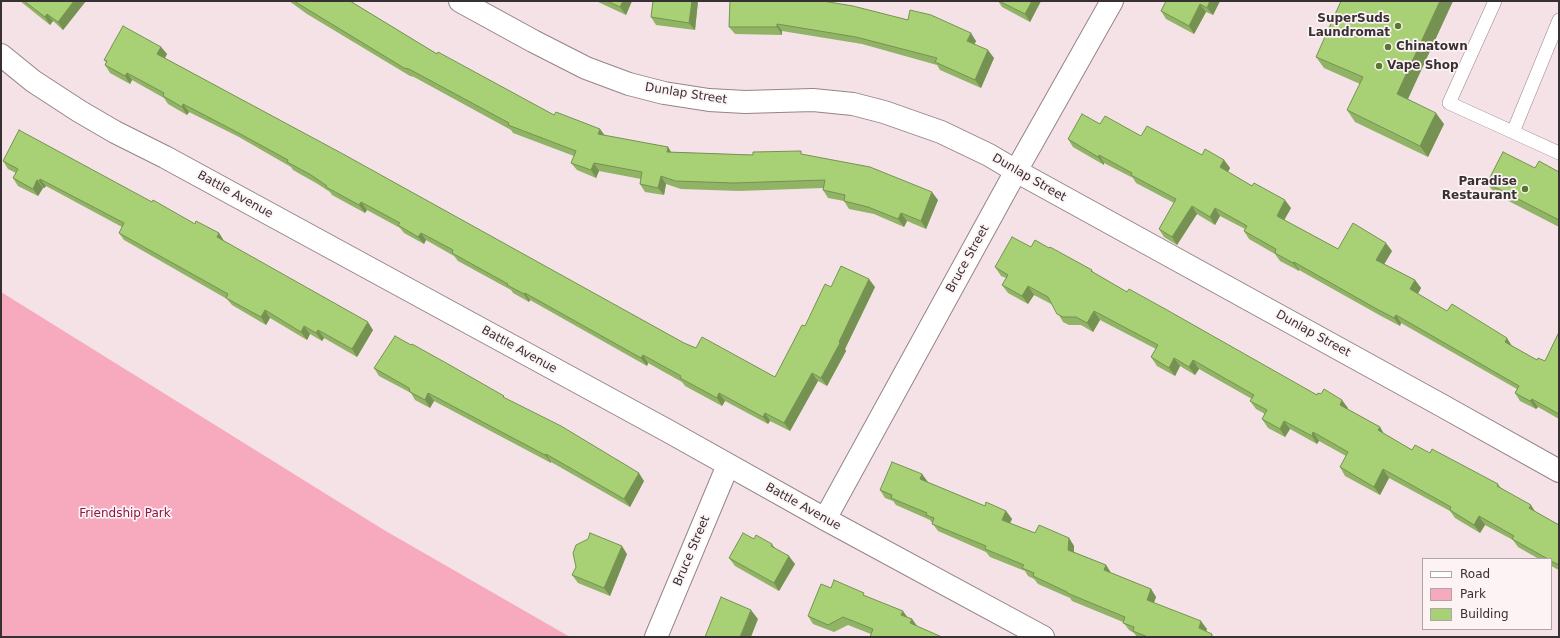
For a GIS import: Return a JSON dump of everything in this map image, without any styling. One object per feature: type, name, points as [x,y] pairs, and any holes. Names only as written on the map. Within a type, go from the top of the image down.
[{"type":"street","name":"Dunlap Street","points":[[460,1],[580,65],[629,84],[664,93],[709,100],[745,102],[813,100],[853,104],[884,112],[941,132],[989,155],[1442,404],[1559,471]]},
{"type":"street","name":"Bruce Street","points":[[825,519],[1016,171],[1112,1]]},
{"type":"street","name":"Battle Avenue","points":[[1,55],[33,81],[91,118],[1043,637]]},
{"type":"street","name":"Bruce Street","points":[[656,637],[728,465]]},
{"type":"lane","points":[[1495,1],[1449,103],[1559,153]]},
{"type":"lane","points":[[1513,132],[1559,20]]},
{"type":"green space","name":"Friendship Park","points":[[1,292],[384,530],[570,637],[1,637]]},
{"type":"building","points":[[24,1],[74,1],[58,22],[47,14],[45,17]]},
{"type":"building","points":[[294,1],[350,1],[437,54],[438,52],[554,115],[556,112],[600,129],[598,134],[668,147],[667,152],[753,155],[753,152],[801,151],[801,154],[870,167],[932,192],[921,221],[901,213],[898,219],[868,207],[844,201],[845,195],[823,190],[825,180],[734,183],[675,181],[661,176],[658,188],[640,184],[642,172],[594,163],[591,170],[571,163],[576,151],[508,125],[509,123],[409,69],[404,68]]},
{"type":"building","points":[[607,1],[623,1],[620,7]]},
{"type":"building","points":[[653,1],[692,1],[689,23],[651,17]]},
{"type":"building","points":[[730,1],[823,1],[853,6],[908,20],[910,10],[931,15],[971,33],[967,41],[988,50],[975,80],[935,62],[937,58],[856,37],[777,24],[777,27],[729,27]]},
{"type":"building","points":[[999,1],[1032,1],[1025,14]]},
{"type":"building","points":[[1166,1],[1210,1],[1207,8],[1200,4],[1189,26],[1161,11]]},
{"type":"building","points":[[1341,1],[1440,1],[1397,94],[1436,113],[1420,146],[1347,110],[1363,77],[1316,57]]},
{"type":"building","points":[[123,26],[161,47],[157,54],[343,154],[684,343],[696,348],[702,337],[775,377],[802,325],[805,326],[825,284],[831,287],[841,266],[869,279],[839,342],[840,343],[821,378],[812,373],[784,423],[765,413],[763,417],[719,393],[717,398],[680,378],[681,376],[643,355],[641,358],[525,293],[524,294],[507,285],[508,284],[452,253],[453,250],[421,233],[418,237],[398,225],[400,223],[361,202],[359,205],[326,187],[327,186],[311,175],[287,162],[288,160],[183,104],[182,107],[163,96],[164,93],[127,73],[125,76],[105,65],[107,61],[104,60]]},
{"type":"building","points":[[1082,114],[1100,124],[1105,116],[1141,136],[1147,126],[1202,155],[1205,149],[1224,160],[1220,167],[1252,186],[1254,183],[1285,200],[1277,216],[1338,249],[1353,223],[1386,243],[1376,260],[1415,280],[1410,289],[1447,311],[1452,304],[1507,338],[1505,342],[1537,360],[1538,358],[1545,361],[1559,332],[1559,414],[1532,399],[1530,401],[1515,393],[1519,386],[1396,315],[1394,318],[1294,262],[1293,263],[1275,253],[1276,249],[1244,231],[1247,226],[1215,208],[1210,217],[1192,206],[1172,237],[1159,229],[1176,199],[1131,175],[1132,173],[1099,155],[1098,157],[1068,139]]},
{"type":"building","points":[[19,130],[152,202],[153,200],[195,224],[196,221],[219,233],[217,237],[368,322],[352,349],[318,330],[316,333],[304,326],[301,332],[265,310],[261,317],[226,298],[228,294],[119,233],[124,223],[40,179],[39,181],[37,180],[33,189],[13,178],[18,169],[3,161]]},
{"type":"building","points":[[1503,152],[1535,168],[1539,161],[1559,172],[1559,220],[1487,183]]},
{"type":"building","points":[[1012,237],[1031,247],[1035,240],[1092,270],[1091,271],[1127,292],[1129,289],[1317,395],[1318,393],[1321,394],[1324,389],[1342,400],[1340,405],[1380,427],[1378,430],[1412,450],[1415,445],[1430,453],[1432,449],[1498,484],[1497,486],[1531,505],[1529,508],[1559,525],[1559,565],[1552,562],[1552,558],[1546,558],[1512,539],[1514,536],[1479,516],[1474,525],[1450,510],[1451,507],[1383,469],[1374,487],[1340,467],[1348,452],[1313,432],[1312,436],[1284,421],[1280,429],[1262,419],[1267,410],[1250,401],[1254,395],[1193,360],[1189,367],[1174,358],[1169,368],[1151,357],[1158,345],[1094,311],[1087,323],[1076,317],[1063,317],[1057,314],[1048,297],[1028,286],[1022,296],[1002,285],[1008,275],[995,267]]},
{"type":"building","points":[[395,336],[448,364],[504,396],[503,397],[561,426],[639,473],[624,499],[546,454],[545,455],[428,393],[425,400],[410,392],[409,388],[374,368]]},
{"type":"building","points":[[892,462],[922,474],[920,479],[985,506],[986,502],[1006,511],[1002,520],[1035,533],[1039,525],[1069,538],[1068,550],[1106,565],[1104,570],[1151,589],[1147,600],[1201,621],[1199,628],[1212,634],[1211,637],[1148,637],[1133,631],[1134,627],[1123,623],[1125,617],[1067,593],[1033,576],[1034,573],[1022,568],[1024,565],[985,549],[986,546],[932,524],[934,518],[926,515],[927,513],[891,498],[892,495],[880,490]]},
{"type":"building","points":[[590,533],[622,546],[604,588],[572,575],[576,567],[573,553],[576,545],[588,539]]},
{"type":"building","points":[[743,533],[754,539],[756,535],[772,544],[771,546],[789,556],[774,583],[729,558]]},
{"type":"building","points":[[834,580],[864,593],[863,595],[903,611],[901,615],[912,619],[910,623],[942,637],[870,637],[873,629],[843,617],[828,625],[808,616],[821,584],[831,588]]},
{"type":"building","points":[[721,597],[751,610],[740,637],[705,637]]},
{"type":"place","name":"SuperSuds Laundromat","points":[[1398,26]]},
{"type":"place","name":"Chinatown","points":[[1388,47]]},
{"type":"place","name":"Vape Shop","points":[[1379,66]]},
{"type":"place","name":"Paradise Restaurant","points":[[1525,189]]}]
